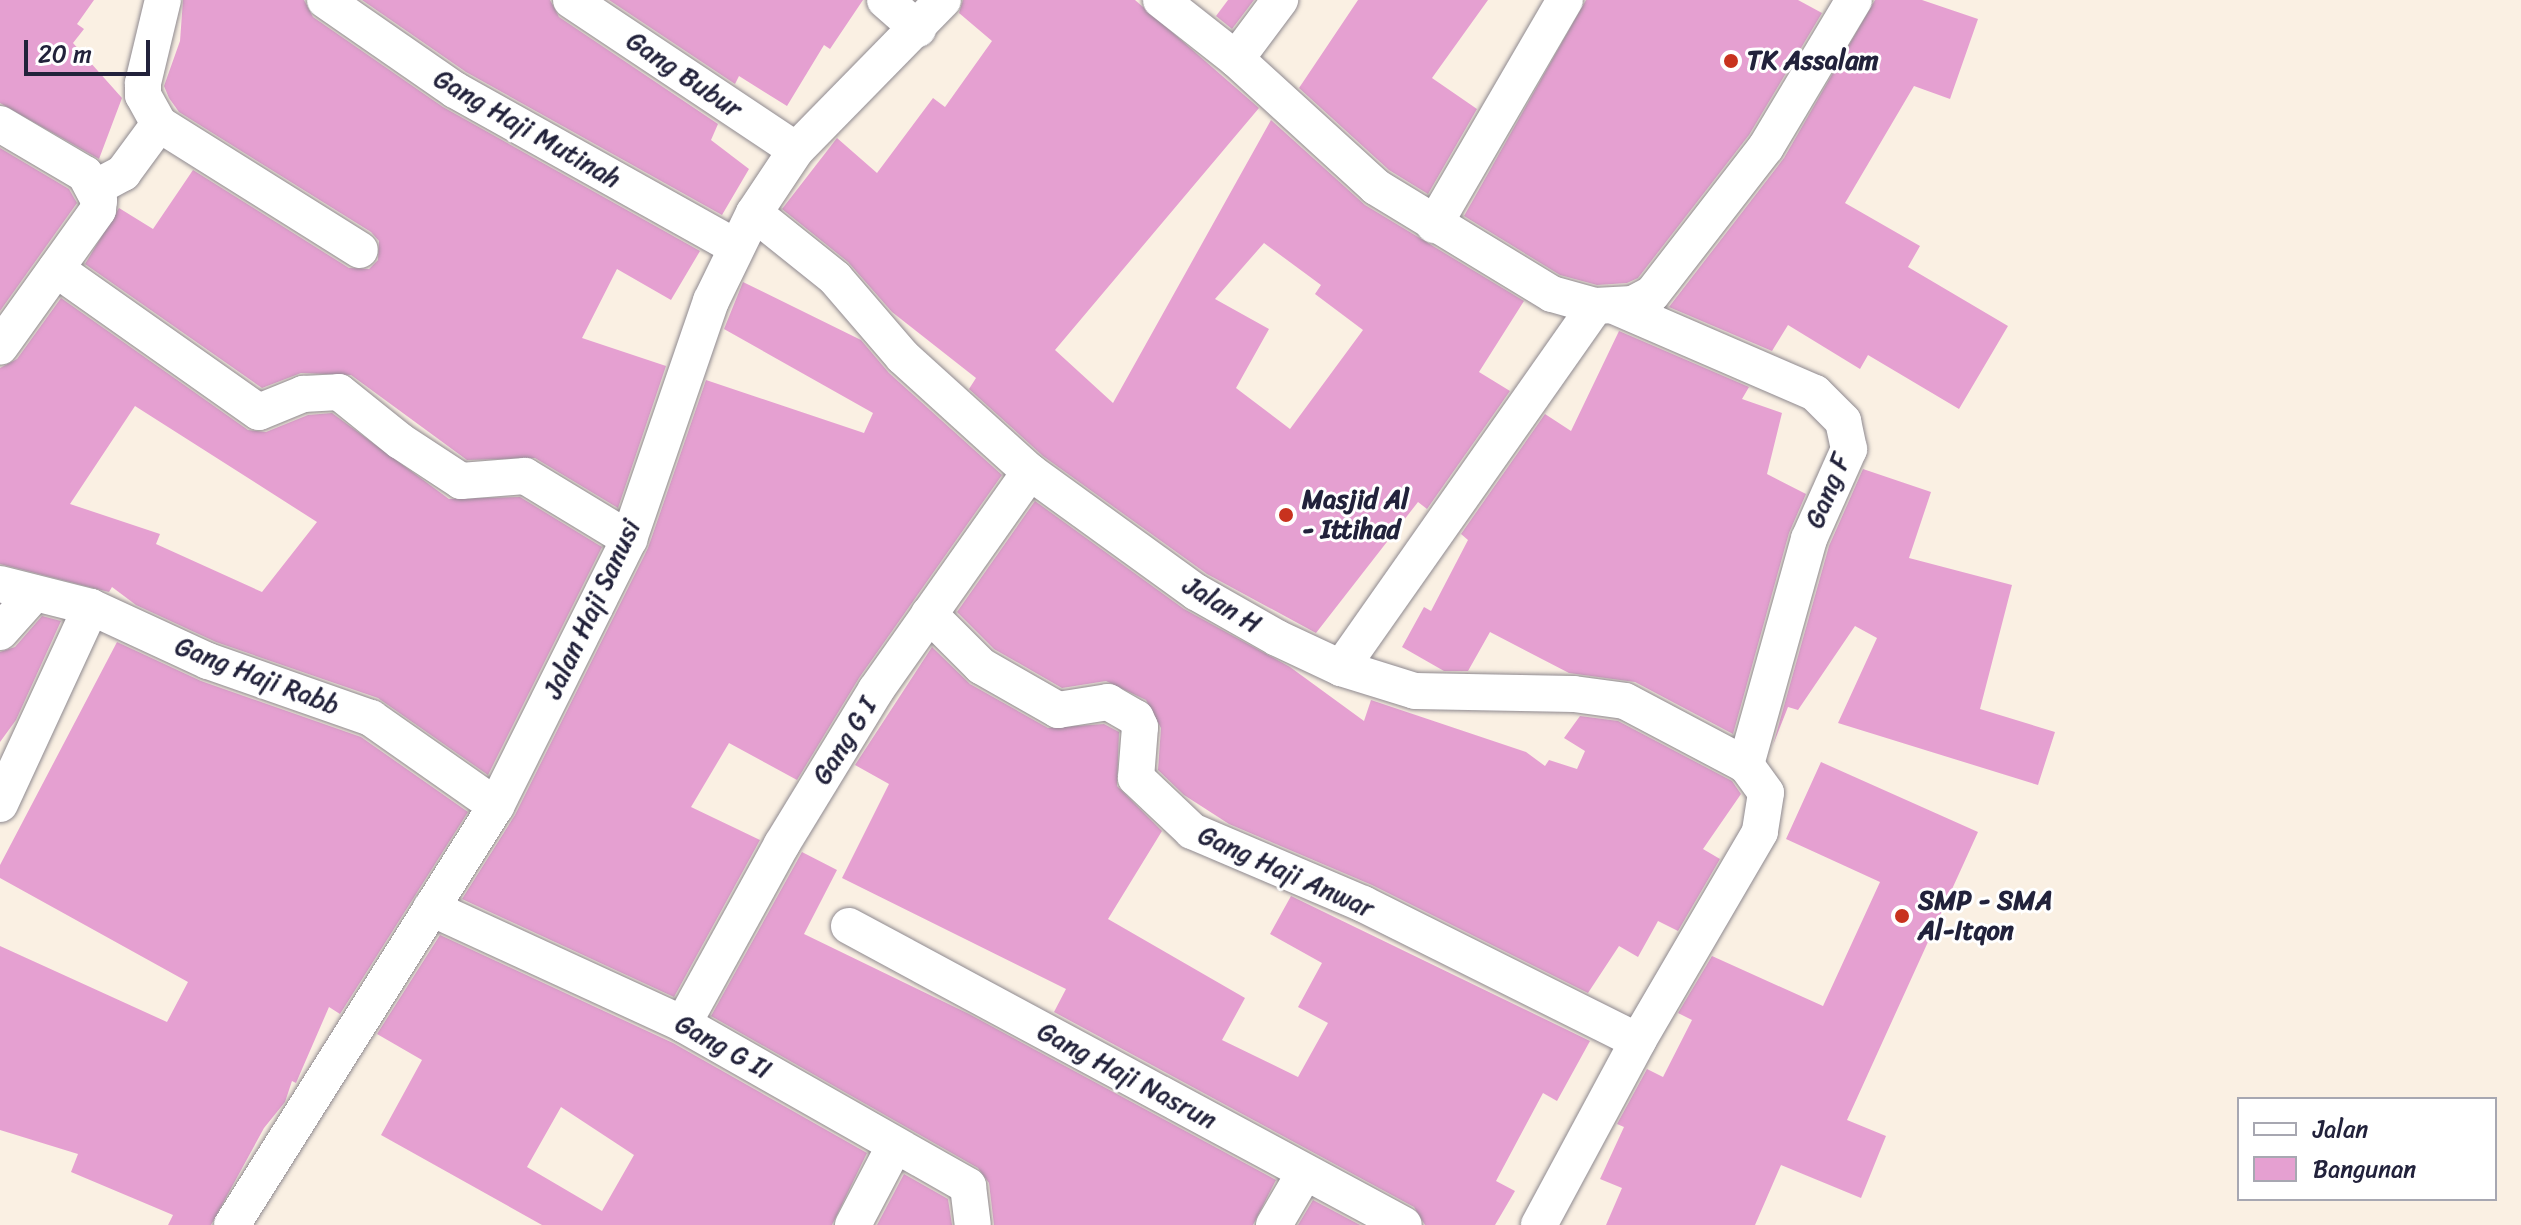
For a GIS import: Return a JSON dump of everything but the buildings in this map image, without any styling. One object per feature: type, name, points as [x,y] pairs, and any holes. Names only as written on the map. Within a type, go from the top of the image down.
[{"type":"street","points":[[163,0],[143,83],[143,95],[159,124],[360,250]]},
{"type":"street","name":"Gang Haji Mutinah","points":[[325,0],[455,90],[736,247]]},
{"type":"street","name":"Gang Bubur","points":[[571,0],[796,150]]},
{"type":"street","points":[[885,0],[918,29]]},
{"type":"street","name":"Jalan Haji Sanusi","points":[[232,1225],[496,806],[629,539],[711,301],[754,213],[796,150],[918,29],[943,0]]},
{"type":"street","name":"Gang F","points":[[1161,0],[1236,59],[1376,187],[1434,225],[1552,294],[1605,306],[1815,393],[1843,421],[1849,449],[1809,539],[1746,765]]},
{"type":"street","points":[[1236,59],[1280,0]]},
{"type":"street","points":[[1434,225],[1565,0]]},
{"type":"street","points":[[1341,668],[1605,306],[1652,294],[1766,147],[1854,0]]},
{"type":"street","points":[[0,124],[85,174],[95,188],[98,210],[0,347]]},
{"type":"street","points":[[95,188],[123,173],[159,124]]},
{"type":"street","name":"Jalan H","points":[[754,213],[835,278],[903,357],[1030,472],[1196,592],[1341,668],[1415,691],[1600,695],[1625,701],[1746,765]]},
{"type":"street","points":[[56,269],[259,412],[303,394],[339,392],[400,441],[461,481],[525,476],[629,539]]},
{"type":"street","name":"Gang G I","points":[[683,1024],[782,844],[929,614],[1030,472]]},
{"type":"street","name":"Gang Haji Rabb","points":[[0,584],[91,607],[208,661],[371,718],[496,806]]},
{"type":"street","points":[[0,632],[35,593]]},
{"type":"street","points":[[0,804],[91,607]]},
{"type":"street","name":"Gang Haji Anwar","points":[[929,614],[981,666],[1058,710],[1108,702],[1136,718],[1136,778],[1192,831],[1363,904],[1638,1041]]},
{"type":"street","points":[[1539,1225],[1638,1041],[1760,832],[1766,812],[1766,793],[1746,765]]},
{"type":"street","name":"Gang G II","points":[[431,908],[683,1024],[894,1147],[971,1188],[973,1225]]},
{"type":"street","name":"Gang Haji Nasrun","points":[[849,926],[1404,1225]]},
{"type":"street","points":[[853,1225],[894,1147]]},
{"type":"street","points":[[1274,1225],[1305,1172]]},
{"type":"place","name":"TK Assalam","points":[[1731,61]]},
{"type":"place","name":"Masjid Al - Ittihad","points":[[1286,515]]},
{"type":"place","name":"SMP - SMA Al-Itqon","points":[[1902,916]]}]
